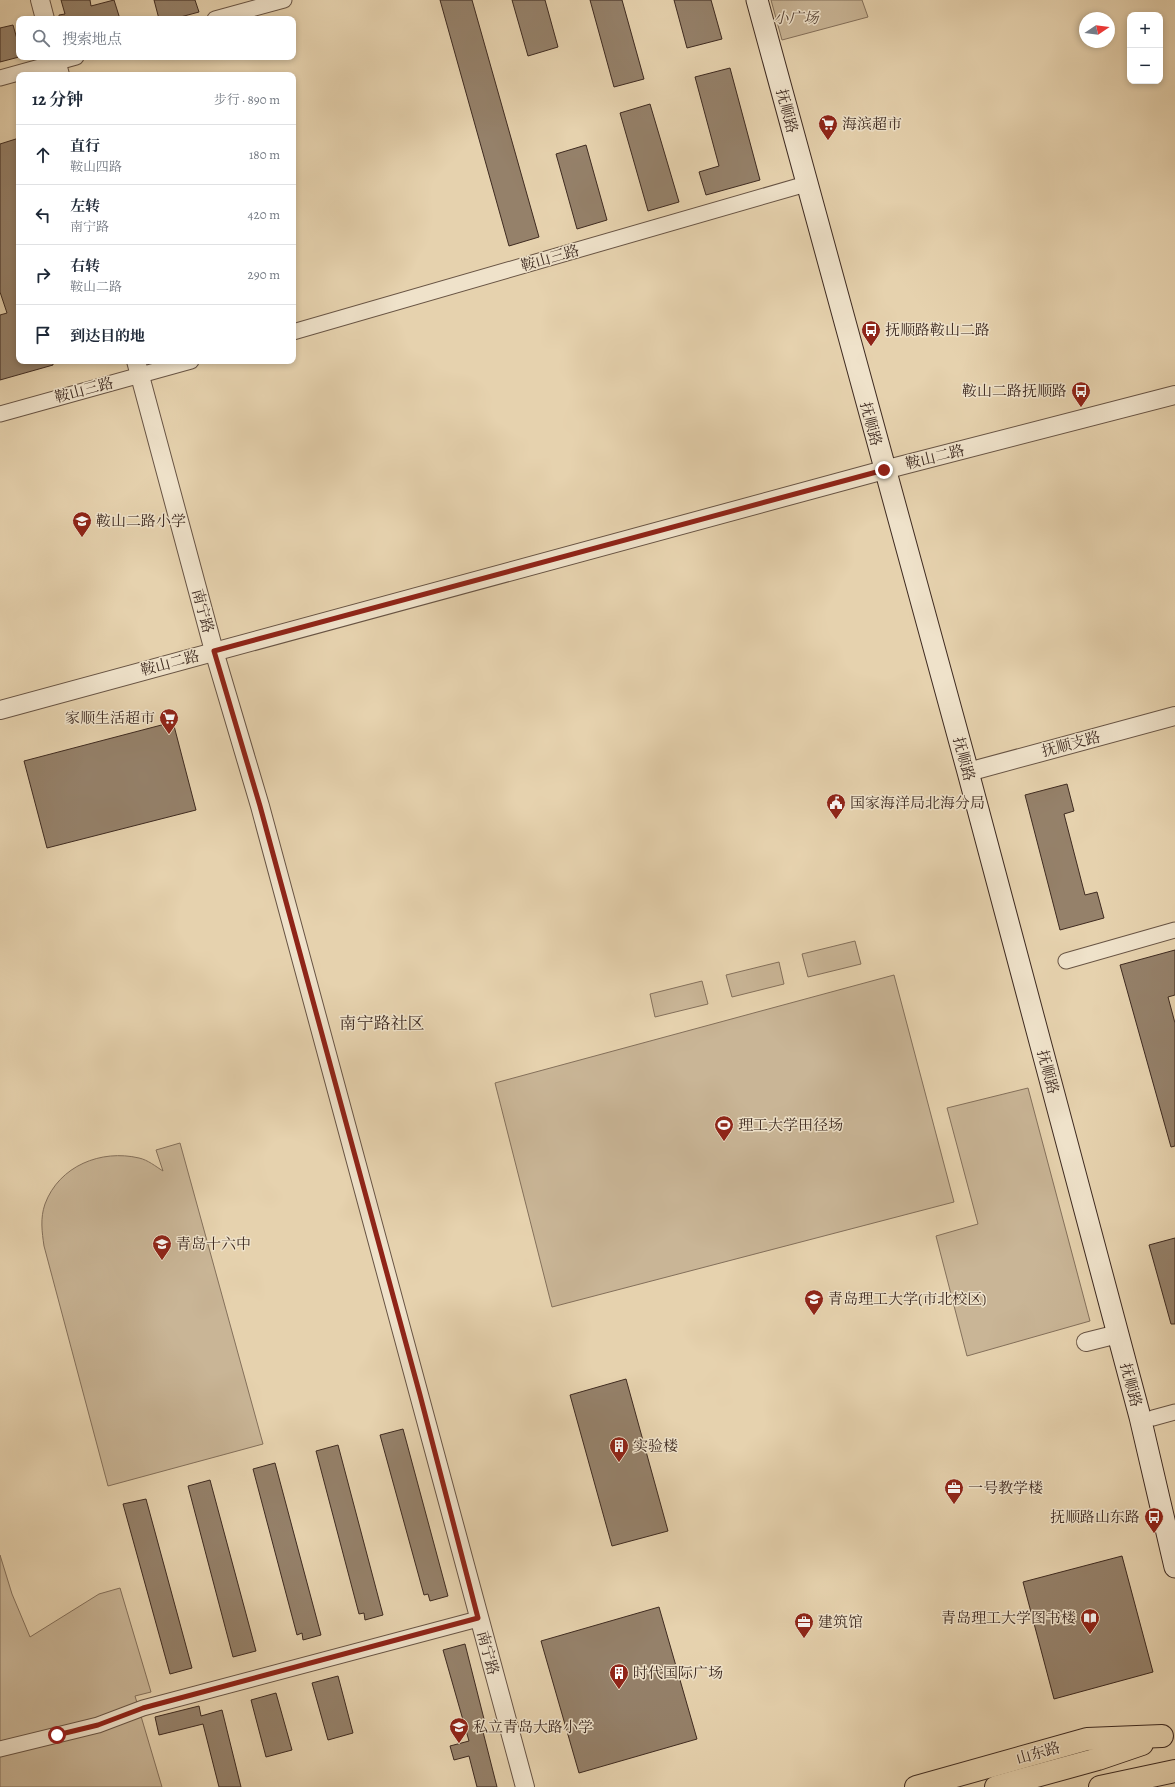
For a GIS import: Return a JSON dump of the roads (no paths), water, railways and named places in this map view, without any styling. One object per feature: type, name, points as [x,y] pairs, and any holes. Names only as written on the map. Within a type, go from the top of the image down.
[{"type":"main road","name":"抚顺路","points":[[757,0],[884,470],[968,772],[1118,1334],[1147,1420],[1175,1567]]},
{"type":"main road","name":"山东路","points":[[916,1787],[1087,1739],[1169,1734]]},
{"type":"main road","name":"山东路","points":[[996,1787],[1098,1759],[1169,1734]]},
{"type":"main road","points":[[1100,1787],[1174,1772]]},
{"type":"main road","points":[[1144,1787],[1174,1772]]},
{"type":"street","points":[[40,0],[44,16]]},
{"type":"street","points":[[225,16],[284,0]]},
{"type":"street","points":[[26,72],[57,65],[69,60]]},
{"type":"street","points":[[0,78],[16,74]]},
{"type":"street","name":"鞍山三路","points":[[296,331],[806,184]]},
{"type":"street","name":"鞍山三路","points":[[0,414],[138,368],[169,364]]},
{"type":"street","name":"南宁路","points":[[138,368],[214,651],[260,806],[420,1395],[524,1787]]},
{"type":"street","name":"鞍山二路","points":[[0,710],[884,470],[1175,395]]},
{"type":"street","name":"抚顺支路","points":[[968,772],[1175,716]]},
{"type":"street","points":[[1066,961],[1175,930]]},
{"type":"street","points":[[1086,1342],[1118,1334]]},
{"type":"street","points":[[1147,1420],[1175,1412]]},
{"type":"street","points":[[0,1749],[98,1725],[143,1708],[478,1618]]},
{"type":"place","name":"海滨超市","points":[[828,141]]},
{"type":"place","name":"抚顺路鞍山二路","points":[[871,347]]},
{"type":"place","name":"鞍山二路抚顺路","points":[[1081,408]]},
{"type":"place","name":"鞍山二路小学","points":[[82,538]]},
{"type":"place","name":"家顺生活超市","points":[[169,735]]},
{"type":"place","name":"国家海洋局北海分局","points":[[836,820]]},
{"type":"place","name":"理工大学田径场","points":[[724,1142]]},
{"type":"place","name":"青岛十六中","points":[[162,1261]]},
{"type":"place","name":"青岛理工大学(市北校区)","points":[[814,1316]]},
{"type":"place","name":"实验楼","points":[[619,1463]]},
{"type":"place","name":"一号教学楼","points":[[954,1505]]},
{"type":"place","name":"抚顺路山东路","points":[[1154,1534]]},
{"type":"place","name":"青岛理工大学图书楼","points":[[1090,1635]]},
{"type":"place","name":"建筑馆","points":[[804,1639]]},
{"type":"place","name":"时代国际广场","points":[[619,1690]]},
{"type":"place","name":"私立青岛大路小学","points":[[459,1744]]},
{"type":"district","name":"南宁路社区","points":[[382,1023]]},
{"type":"park label","name":"小广场","points":[[796,18]]}]
